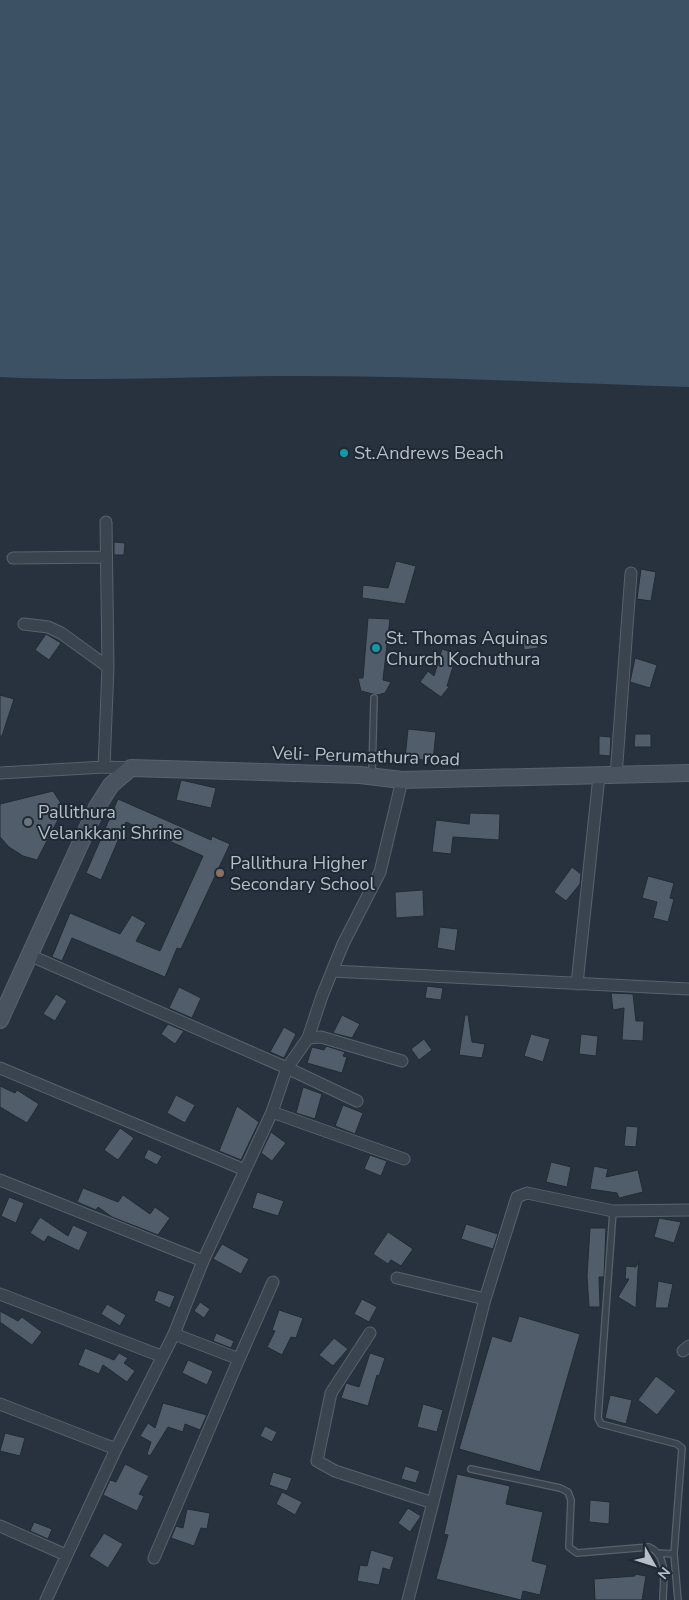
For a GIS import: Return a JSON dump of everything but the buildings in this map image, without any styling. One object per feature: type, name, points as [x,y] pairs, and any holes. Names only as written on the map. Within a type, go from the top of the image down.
[{"type":"main road","name":"Veli- Perumathura road","points":[[131,768],[372,777],[402,780],[689,773]]},
{"type":"main road","points":[[0,1020],[97,807],[112,785],[131,768]]},
{"type":"street","points":[[104,767],[108,667],[106,522]]},
{"type":"street","points":[[13,558],[106,557]]},
{"type":"street","points":[[616,776],[631,573]]},
{"type":"street","points":[[24,624],[48,627],[61,633],[108,667]]},
{"type":"street","points":[[0,773],[104,767],[131,768]]},
{"type":"street","points":[[577,984],[599,776]]},
{"type":"street","points":[[46,1600],[116,1449],[161,1356],[174,1334],[203,1261],[272,1112],[287,1068],[308,1038],[332,971],[380,872],[402,780]]},
{"type":"street","points":[[29,955],[287,1068],[357,1101]]},
{"type":"street","points":[[332,971],[689,990]]},
{"type":"street","points":[[308,1038],[321,1038],[402,1061]]},
{"type":"street","points":[[0,1068],[245,1170]]},
{"type":"street","points":[[272,1112],[404,1159]]},
{"type":"street","points":[[0,1180],[203,1261]]},
{"type":"street","points":[[408,1600],[485,1299],[514,1201],[522,1193],[613,1210],[689,1210]]},
{"type":"street","points":[[397,1278],[485,1299]]},
{"type":"street","points":[[154,1558],[274,1282]]},
{"type":"street","points":[[0,1294],[161,1356]]},
{"type":"street","points":[[370,1333],[331,1393],[317,1462],[335,1471],[433,1503]]},
{"type":"street","points":[[174,1334],[239,1359]]},
{"type":"street","points":[[0,1404],[116,1449]]},
{"type":"street","points":[[0,1526],[66,1555]]},
{"type":"lane","points":[[372,777],[374,698]]},
{"type":"lane","points":[[613,1210],[598,1418],[601,1424],[614,1429],[677,1444],[682,1448],[674,1554],[678,1600]]},
{"type":"lane","points":[[471,1469],[560,1488],[568,1492],[572,1500],[569,1547],[577,1553],[649,1547],[658,1553],[674,1554]]},
{"type":"lane","points":[[658,1553],[663,1566],[664,1600]]},
{"type":"water","points":[[0,0],[689,0],[689,387],[344,376],[111,379],[0,377]]},
{"type":"place","name":"St.Andrews Beach","points":[[344,453]]},
{"type":"place","name":"St. Thomas Aquinas Church Kochuthura","points":[[376,648]]},
{"type":"place","name":"Pallithura Velankkani Shrine","points":[[28,822]]},
{"type":"place","name":"Pallithura Higher Secondary School","points":[[220,873]]}]
